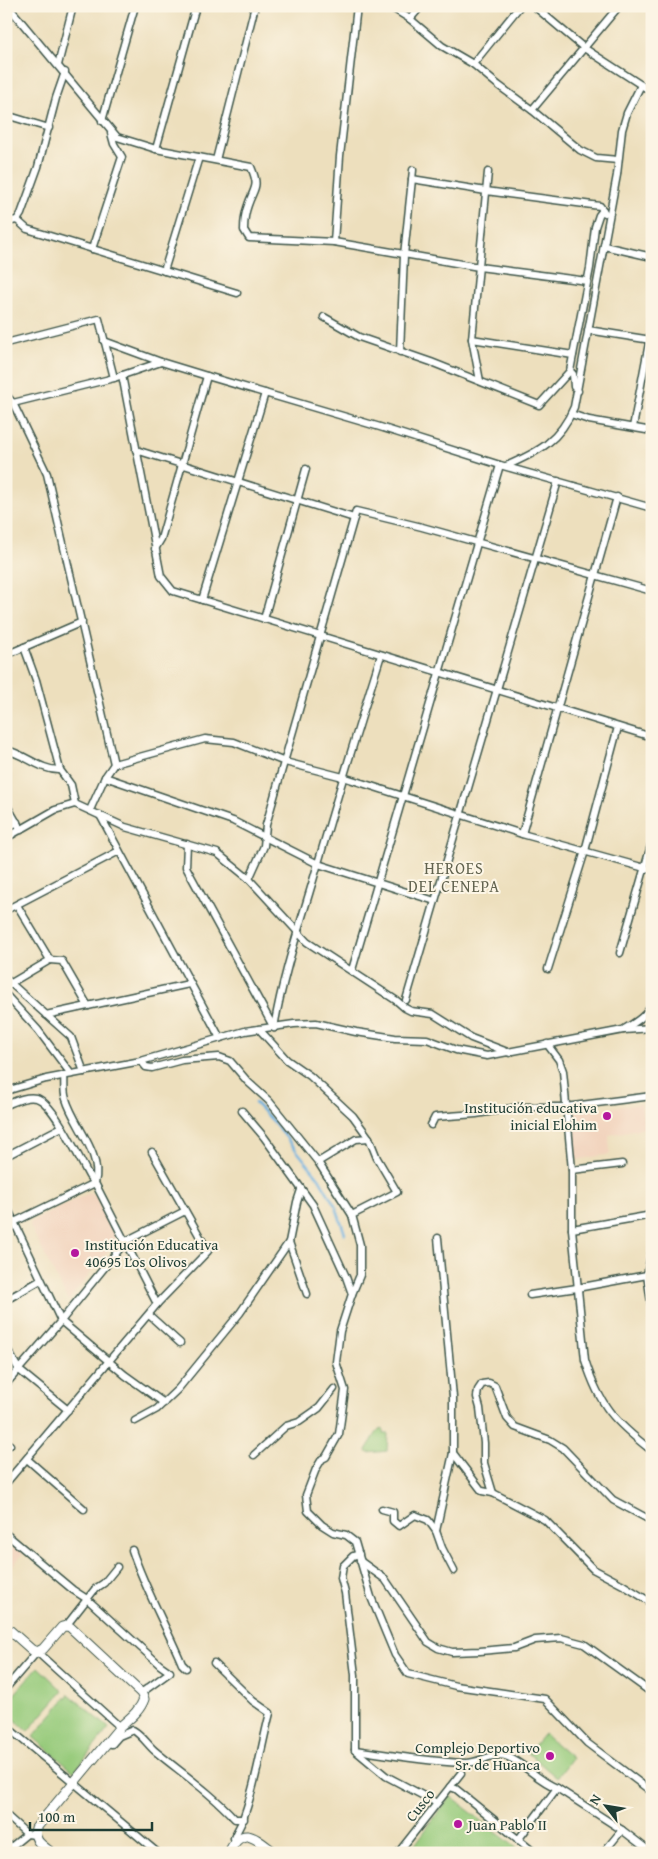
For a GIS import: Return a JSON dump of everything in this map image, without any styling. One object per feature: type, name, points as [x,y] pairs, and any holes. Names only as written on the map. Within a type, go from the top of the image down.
[{"type":"street","points":[[58,65],[73,6]]},
{"type":"street","points":[[102,121],[135,6]]},
{"type":"street","points":[[156,149],[196,6]]},
{"type":"street","points":[[216,160],[255,6]]},
{"type":"street","points":[[334,242],[340,156],[357,6]]},
{"type":"street","points":[[389,6],[410,19],[442,46],[473,64],[580,150],[596,158],[618,160]]},
{"type":"street","points":[[410,19],[421,6]]},
{"type":"street","points":[[473,64],[520,6]]},
{"type":"street","points":[[534,6],[584,48],[651,92]]},
{"type":"street","points":[[532,110],[619,6]]},
{"type":"street","points":[[10,8],[65,72],[110,131],[117,137],[156,149],[251,167],[255,176],[256,189],[248,205],[244,222],[244,230],[249,238],[334,242],[479,267],[587,281]]},
{"type":"street","points":[[6,24],[10,8]]},
{"type":"street","points":[[17,220],[38,167],[65,72]]},
{"type":"street","points":[[503,466],[531,455],[560,432],[571,414],[578,390],[627,113],[642,85]]},
{"type":"street","points":[[6,115],[49,128]]},
{"type":"street","points":[[92,249],[122,156],[114,144],[110,131]]},
{"type":"street","points":[[164,271],[199,157]]},
{"type":"street","points":[[400,352],[404,255],[413,170]]},
{"type":"street","points":[[480,381],[472,339],[488,172]]},
{"type":"street","points":[[412,179],[600,206],[608,221]]},
{"type":"street","points":[[324,317],[359,336],[539,405],[570,371],[590,268],[595,227],[603,210]]},
{"type":"street","points":[[6,222],[17,220]]},
{"type":"street","points":[[17,220],[26,229],[237,293]]},
{"type":"street","points":[[604,246],[652,257]]},
{"type":"street","points":[[590,268],[600,269]]},
{"type":"street","points":[[6,343],[99,319],[114,378]]},
{"type":"street","points":[[633,427],[652,326]]},
{"type":"street","points":[[588,330],[650,340]]},
{"type":"street","points":[[472,339],[573,355]]},
{"type":"street","points":[[104,341],[161,362],[265,394],[503,466],[652,508]]},
{"type":"street","points":[[13,403],[114,378],[161,362]]},
{"type":"street","points":[[570,371],[573,374],[574,387],[578,390]]},
{"type":"street","points":[[122,375],[160,576],[173,590],[652,737]]},
{"type":"street","points":[[155,549],[161,539],[207,376]]},
{"type":"street","points":[[202,600],[265,394]]},
{"type":"street","points":[[6,395],[13,403],[47,474],[114,764]]},
{"type":"street","points":[[571,414],[589,420],[652,431]]},
{"type":"street","points":[[136,450],[354,518]]},
{"type":"street","points":[[352,970],[477,544],[503,466]]},
{"type":"street","points":[[264,619],[306,468]]},
{"type":"street","points":[[406,1000],[558,481]]},
{"type":"street","points":[[522,834],[617,497]]},
{"type":"street","points":[[249,879],[264,846],[264,836],[295,723],[356,511],[422,527],[477,544],[535,558],[652,591]]},
{"type":"street","points":[[6,655],[82,622]]},
{"type":"street","points":[[24,647],[36,680],[60,770],[71,785],[75,804]]},
{"type":"street","points":[[274,1028],[298,932],[381,655]]},
{"type":"street","points":[[548,968],[585,851],[618,727]]},
{"type":"street","points":[[90,810],[105,776],[114,764],[205,739],[234,742],[285,762],[343,777],[522,834],[652,870]]},
{"type":"street","points":[[6,750],[16,752],[50,770],[60,770]]},
{"type":"street","points":[[105,776],[233,820],[318,864],[436,901]]},
{"type":"street","points":[[6,804],[21,830]]},
{"type":"street","points":[[6,838],[55,810],[75,804],[125,827],[217,853],[249,879],[307,942],[352,970],[405,1008],[411,1011],[433,1014],[471,1038],[510,1053]]},
{"type":"street","points":[[100,815],[189,984],[220,1038]]},
{"type":"street","points":[[6,828],[17,822]]},
{"type":"street","points":[[620,953],[652,842]]},
{"type":"street","points":[[187,844],[186,867],[274,1028]]},
{"type":"street","points":[[6,910],[119,851]]},
{"type":"street","points":[[17,905],[50,960]]},
{"type":"street","points":[[83,1072],[71,1037],[9,983],[50,960],[62,961],[88,1006]]},
{"type":"street","points":[[46,1015],[189,984]]},
{"type":"street","points":[[6,995],[38,1030],[68,1075],[66,1100],[93,1156],[98,1173],[95,1183],[6,1226]]},
{"type":"street","points":[[623,1030],[637,1022],[652,1004]]},
{"type":"street","points":[[6,1090],[68,1075],[141,1061],[220,1038],[294,1024],[316,1023],[395,1038],[427,1039],[456,1050],[487,1056],[623,1030],[652,1028]]},
{"type":"street","points":[[259,1030],[287,1060],[310,1076],[354,1116],[369,1138],[377,1158],[397,1192],[352,1214]]},
{"type":"street","points":[[547,1044],[559,1060],[563,1071],[572,1170],[572,1229],[585,1360],[602,1404],[616,1422],[652,1451]]},
{"type":"street","points":[[141,1061],[146,1067],[152,1068],[182,1060],[218,1057],[230,1061],[248,1082],[269,1101],[318,1162],[352,1214],[360,1245],[360,1275],[340,1331],[336,1362],[346,1390],[346,1399],[340,1417],[339,1434],[326,1457],[322,1459],[316,1468],[306,1495],[308,1511],[322,1526],[355,1542],[357,1557],[371,1597],[395,1655],[408,1674],[456,1686],[545,1699],[587,1743],[652,1792]]},
{"type":"street","points":[[431,1125],[435,1117],[476,1114],[519,1107],[565,1107],[652,1096]]},
{"type":"street","points":[[6,1105],[27,1097],[38,1098],[48,1106],[95,1183],[157,1304]]},
{"type":"street","points":[[242,1111],[264,1137],[313,1206],[352,1294]]},
{"type":"street","points":[[6,1156],[62,1127]]},
{"type":"street","points":[[318,1162],[356,1139],[369,1138]]},
{"type":"street","points":[[6,1483],[157,1304],[208,1251],[152,1152]]},
{"type":"street","points":[[572,1170],[622,1164]]},
{"type":"street","points":[[135,1421],[157,1409],[178,1389],[240,1312],[289,1242],[297,1202],[302,1190]]},
{"type":"street","points":[[6,1205],[61,1321],[125,1376],[164,1403]]},
{"type":"street","points":[[6,1384],[61,1321],[126,1241],[185,1212]]},
{"type":"street","points":[[572,1229],[652,1215]]},
{"type":"street","points":[[436,1530],[453,1453],[453,1397],[438,1238]]},
{"type":"street","points":[[289,1242],[307,1294]]},
{"type":"street","points":[[652,1250],[647,1274],[652,1309]]},
{"type":"street","points":[[530,1295],[647,1274]]},
{"type":"street","points":[[6,1300],[42,1280]]},
{"type":"street","points":[[149,1315],[180,1343]]},
{"type":"street","points":[[6,1347],[19,1370],[68,1410]]},
{"type":"street","points":[[493,1493],[484,1463],[484,1443],[477,1397],[478,1390],[482,1384],[489,1383],[495,1386],[507,1418],[515,1427],[542,1437],[563,1448],[576,1460],[604,1493],[613,1500],[652,1521]]},
{"type":"street","points":[[254,1455],[286,1426],[300,1422],[319,1408],[334,1389]]},
{"type":"street","points":[[453,1453],[482,1491],[493,1493],[545,1520],[593,1569],[652,1603]]},
{"type":"street","points":[[27,1459],[84,1508]]},
{"type":"street","points":[[382,1509],[394,1512],[393,1521],[399,1526],[415,1515],[428,1520],[436,1530],[442,1548],[454,1571]]},
{"type":"street","points":[[6,1534],[73,1590],[87,1599],[170,1672],[141,1693]]},
{"type":"street","points":[[132,1550],[152,1599],[182,1664],[186,1668]]},
{"type":"street","points":[[355,1750],[355,1675],[345,1594],[341,1578],[343,1566],[357,1557]]},
{"type":"street","points":[[357,1557],[386,1579],[428,1642],[438,1648],[452,1652],[480,1651],[514,1648],[534,1640],[561,1638],[584,1644],[652,1693]]},
{"type":"street","points":[[6,1688],[37,1652],[43,1649],[62,1627],[66,1626],[94,1589],[104,1583],[117,1567]]},
{"type":"street","points":[[11,1847],[31,1834],[120,1727],[133,1716],[142,1705],[144,1699],[141,1693],[70,1627],[66,1626]]},
{"type":"street","points":[[6,1628],[37,1652],[120,1727]]},
{"type":"street","points":[[214,1663],[253,1701],[270,1713],[244,1819],[234,1838],[236,1841]]},
{"type":"street","points":[[6,1726],[158,1853]]},
{"type":"street","points":[[107,1743],[112,1744],[119,1736],[133,1730],[139,1733],[147,1744],[214,1798],[235,1819],[244,1819]]},
{"type":"street","points":[[355,1750],[405,1758],[469,1763],[497,1754],[508,1757],[548,1785],[556,1788],[622,1830],[652,1853]]},
{"type":"street","points":[[355,1750],[386,1776],[437,1804]]},
{"type":"street","name":"Cusco","points":[[398,1853],[461,1773]]},
{"type":"street","points":[[450,1787],[456,1789],[535,1853]]},
{"type":"street","points":[[518,1840],[556,1788]]},
{"type":"street","points":[[6,1815],[52,1853]]},
{"type":"street","points":[[603,1853],[622,1830]]},
{"type":"street","points":[[229,1853],[236,1841],[243,1836],[252,1836],[275,1853]]},
{"type":"shaded area","points":[[641,1104],[644,1128],[609,1135],[610,1154],[576,1160],[570,1112]]},
{"type":"shaded area","name":"Institución Educativa 40695 Los Olivos","points":[[89,1193],[94,1194],[117,1240],[68,1301],[30,1226],[31,1222]]},
{"type":"shaded area","points":[[6,1539],[23,1554],[6,1573]]},
{"type":"green space","points":[[383,1428],[383,1434],[388,1434],[387,1451],[368,1453],[366,1450],[379,1429]]},
{"type":"green space","points":[[38,1667],[63,1691],[28,1731],[6,1712],[6,1704]]},
{"type":"green space","points":[[69,1694],[109,1728],[74,1772],[33,1737]]},
{"type":"green space","name":"Complejo Deportivo Sr. de Huanca","points":[[544,1734],[572,1758],[557,1778],[528,1753]]},
{"type":"green space","name":"Juan Pablo II","points":[[450,1796],[523,1853],[409,1853]]},
{"type":"waterway","points":[[255,1103],[271,1119],[319,1178],[336,1207],[345,1234]]},
{"type":"place","name":"Institución educativa inicial Elohim","points":[[607,1116]]},
{"type":"place","name":"Institución Educativa 40695 Los Olivos","points":[[75,1253]]},
{"type":"place","name":"Complejo Deportivo Sr. de Huanca","points":[[550,1756]]},
{"type":"place","name":"Juan Pablo II","points":[[458,1824]]},
{"type":"district","name":"HEROES DEL CENEPA","points":[[454,877]]}]
